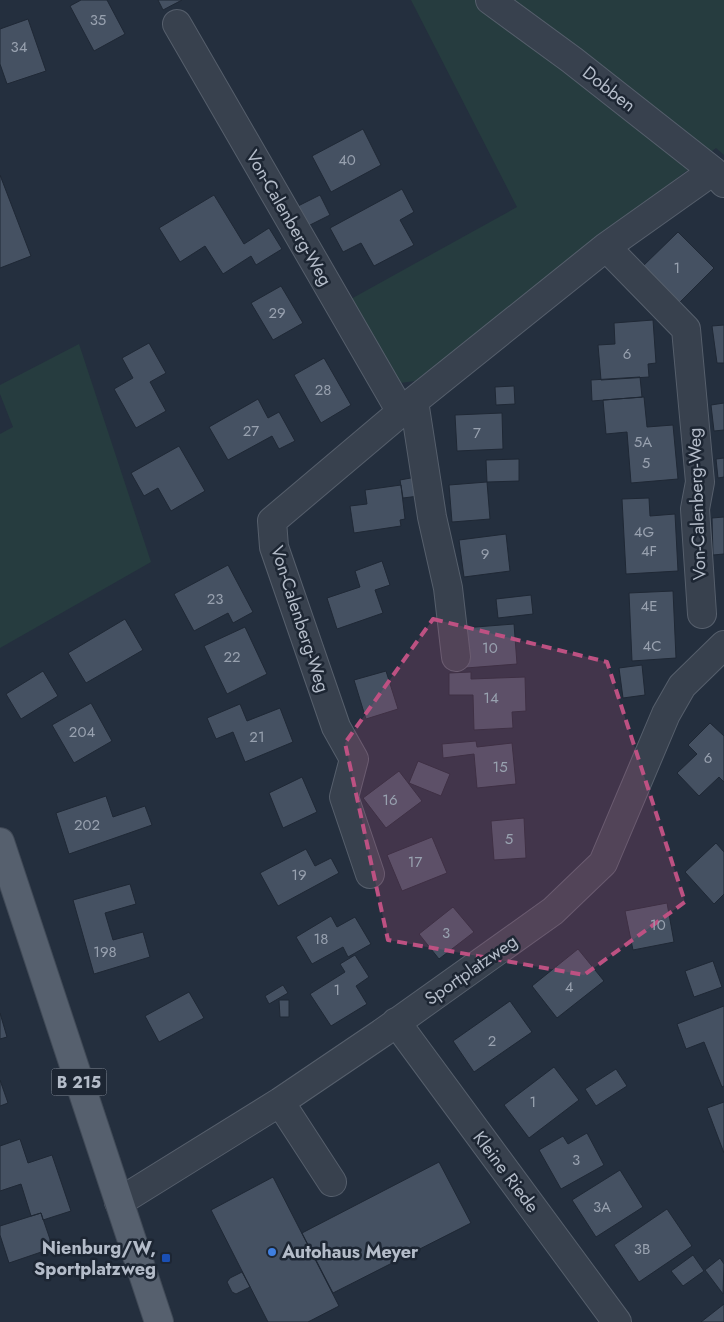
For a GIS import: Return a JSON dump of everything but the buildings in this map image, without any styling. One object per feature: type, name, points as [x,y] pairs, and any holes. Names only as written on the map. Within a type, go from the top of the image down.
[{"type":"main road","name":"B 215","points":[[0,842],[159,1322]]},
{"type":"street","name":"Dobben","points":[[490,0],[572,60],[718,177]]},
{"type":"street","name":"Von-Calenberg-Weg","points":[[177,24],[407,407],[448,588],[456,657]]},
{"type":"street","name":"Von-Calenberg-Weg","points":[[370,874],[344,797],[354,759],[336,727],[280,565],[274,547],[272,521],[407,407],[606,247],[718,177]]},
{"type":"street","name":"Von-Calenberg-Weg","points":[[606,247],[686,329],[700,482],[695,509],[702,614]]},
{"type":"street","name":"Sportplatzweg","points":[[119,1202],[280,1102],[554,911],[603,863],[666,714],[682,686],[724,645]]},
{"type":"street","name":"Kleine Riede","points":[[396,1022],[617,1322]]},
{"type":"street","points":[[280,1102],[332,1182]]},
{"type":"highlighted area","points":[[433,619],[607,662],[685,902],[584,975],[388,940],[345,743]]},
{"type":"green space","points":[[411,0],[724,0],[724,155],[716,148],[415,381],[400,383],[351,299],[517,207]]},
{"type":"green space","points":[[79,344],[151,562],[0,648],[0,434],[13,427],[0,394],[0,385]]},
{"type":"place","name":"Autohaus Meyer","points":[[272,1252]]},
{"type":"place","name":"Nienburg/W, Sportplatzweg","points":[[166,1258]]}]
